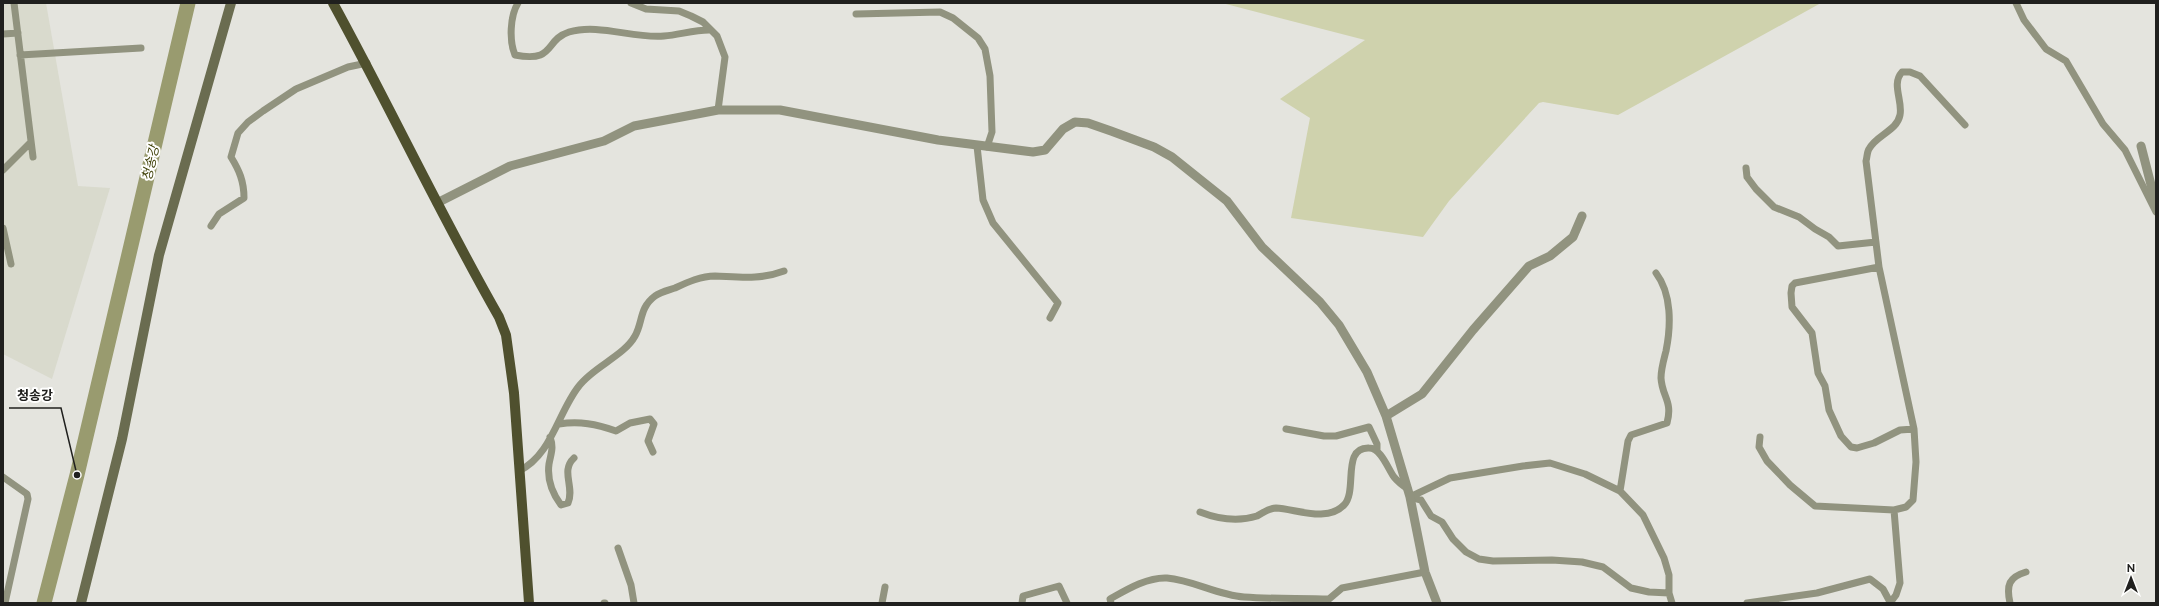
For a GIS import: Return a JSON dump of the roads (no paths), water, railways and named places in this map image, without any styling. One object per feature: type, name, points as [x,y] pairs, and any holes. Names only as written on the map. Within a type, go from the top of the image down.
[{"type":"main road","points":[[81,603],[122,439],[159,255],[231,3]]},
{"type":"main road","points":[[333,3],[437,203],[499,317],[506,335],[514,392],[530,603]]},
{"type":"street","points":[[14,3],[33,157]]},
{"type":"street","points":[[518,3],[514,9],[511,45],[515,54],[525,56],[534,57],[547,52],[559,38],[569,32],[611,31],[663,36],[709,30]]},
{"type":"street","points":[[631,3],[646,10],[680,12],[703,22],[709,30],[717,36],[725,57],[718,110]]},
{"type":"street","points":[[2016,3],[2024,20],[2046,49],[2066,61],[2102,124],[2124,150],[2156,212]]},
{"type":"street","points":[[856,14],[940,12],[953,18],[978,38],[985,49],[991,90],[992,132],[987,147]]},
{"type":"street","points":[[3,34],[18,33]]},
{"type":"street","points":[[20,55],[141,48]]},
{"type":"street","points":[[211,226],[219,214],[244,198],[244,185],[240,171],[231,157],[238,133],[243,127],[296,89],[348,67],[366,64]]},
{"type":"street","points":[[1760,437],[1760,447],[1767,462],[1790,485],[1815,506],[1894,510],[1906,507],[1913,500],[1916,462],[1914,429],[1879,267],[1866,161],[1869,149],[1892,128],[1900,115],[1897,85],[1899,76],[1902,72],[1910,72],[1920,76],[1965,125]]},
{"type":"street","points":[[437,203],[510,166],[604,140],[634,126],[718,110],[780,110],[977,146],[1033,152],[1045,150],[1063,129],[1075,122],[1088,123],[1154,147],[1172,157],[1227,200],[1262,246],[1320,302],[1340,324],[1367,372],[1386,416],[1409,493],[1424,572],[1437,603]]},
{"type":"street","points":[[3,170],[31,142]]},
{"type":"street","points":[[977,146],[984,200],[993,223],[1058,303],[1050,318]]},
{"type":"street","points":[[2142,146],[2156,204]]},
{"type":"street","points":[[1746,168],[1748,177],[1756,189],[1774,207],[1799,217],[1829,237],[1838,246],[1876,242]]},
{"type":"street","points":[[1386,416],[1422,394],[1473,330],[1529,266],[1550,256],[1573,237],[1582,216]]},
{"type":"street","points":[[3,228],[11,264]]},
{"type":"street","points":[[1879,267],[1795,283],[1792,286],[1791,300],[1797,315],[1812,333],[1818,373],[1825,386],[1829,410],[1840,436],[1851,447],[1857,448],[1874,443],[1900,430],[1914,429]]},
{"type":"street","points":[[519,471],[528,467],[535,460],[559,424],[568,402],[579,385],[594,370],[616,356],[635,336],[640,317],[646,306],[656,296],[697,279],[715,276],[757,278],[784,271]]},
{"type":"street","points":[[1620,491],[1628,441],[1632,435],[1667,423],[1670,413],[1669,402],[1663,391],[1661,377],[1669,330],[1667,296],[1663,282],[1656,273]]},
{"type":"street","points":[[559,424],[575,422],[598,424],[616,431],[630,423],[650,419],[654,424],[648,441],[653,452]]},
{"type":"street","points":[[1286,429],[1324,436],[1336,436],[1369,427],[1377,444],[1377,450],[1394,478],[1409,493],[1421,500],[1431,516],[1442,522],[1453,539],[1466,552],[1479,559],[1493,561],[1552,560],[1582,562],[1603,567],[1631,588],[1649,592],[1669,593]]},
{"type":"street","points":[[550,437],[553,446],[548,476],[552,490],[561,505],[568,503],[571,495],[568,469],[569,462],[574,458]]},
{"type":"street","points":[[1200,512],[1227,519],[1251,518],[1275,508],[1316,514],[1337,510],[1346,502],[1351,490],[1351,468],[1354,456],[1359,450],[1370,448],[1377,450]]},
{"type":"street","points":[[1409,493],[1450,478],[1550,463],[1585,474],[1620,491],[1644,515],[1664,558],[1669,575],[1669,593],[1672,603]]},
{"type":"street","points":[[3,476],[27,494],[28,499],[5,593],[5,603]]},
{"type":"street","points":[[1747,603],[1817,593],[1870,579],[1877,582],[1883,589],[1890,602],[1896,595],[1900,583],[1894,510]]},
{"type":"street","points":[[618,548],[631,585],[634,603]]},
{"type":"street","points":[[1111,603],[1110,599],[1123,591],[1141,584],[1165,578],[1181,580],[1213,591],[1243,597],[1329,599],[1342,588],[1424,572]]},
{"type":"street","points":[[2010,603],[2009,583],[2015,575],[2026,572]]},
{"type":"street","points":[[1022,603],[1023,596],[1059,586],[1067,603]]},
{"type":"street","points":[[882,603],[884,587]]},
{"type":"waterway","name":"청송강","points":[[44,603],[77,475],[188,3]]},
{"type":"place","name":"청송강","points":[[77,475]]}]
